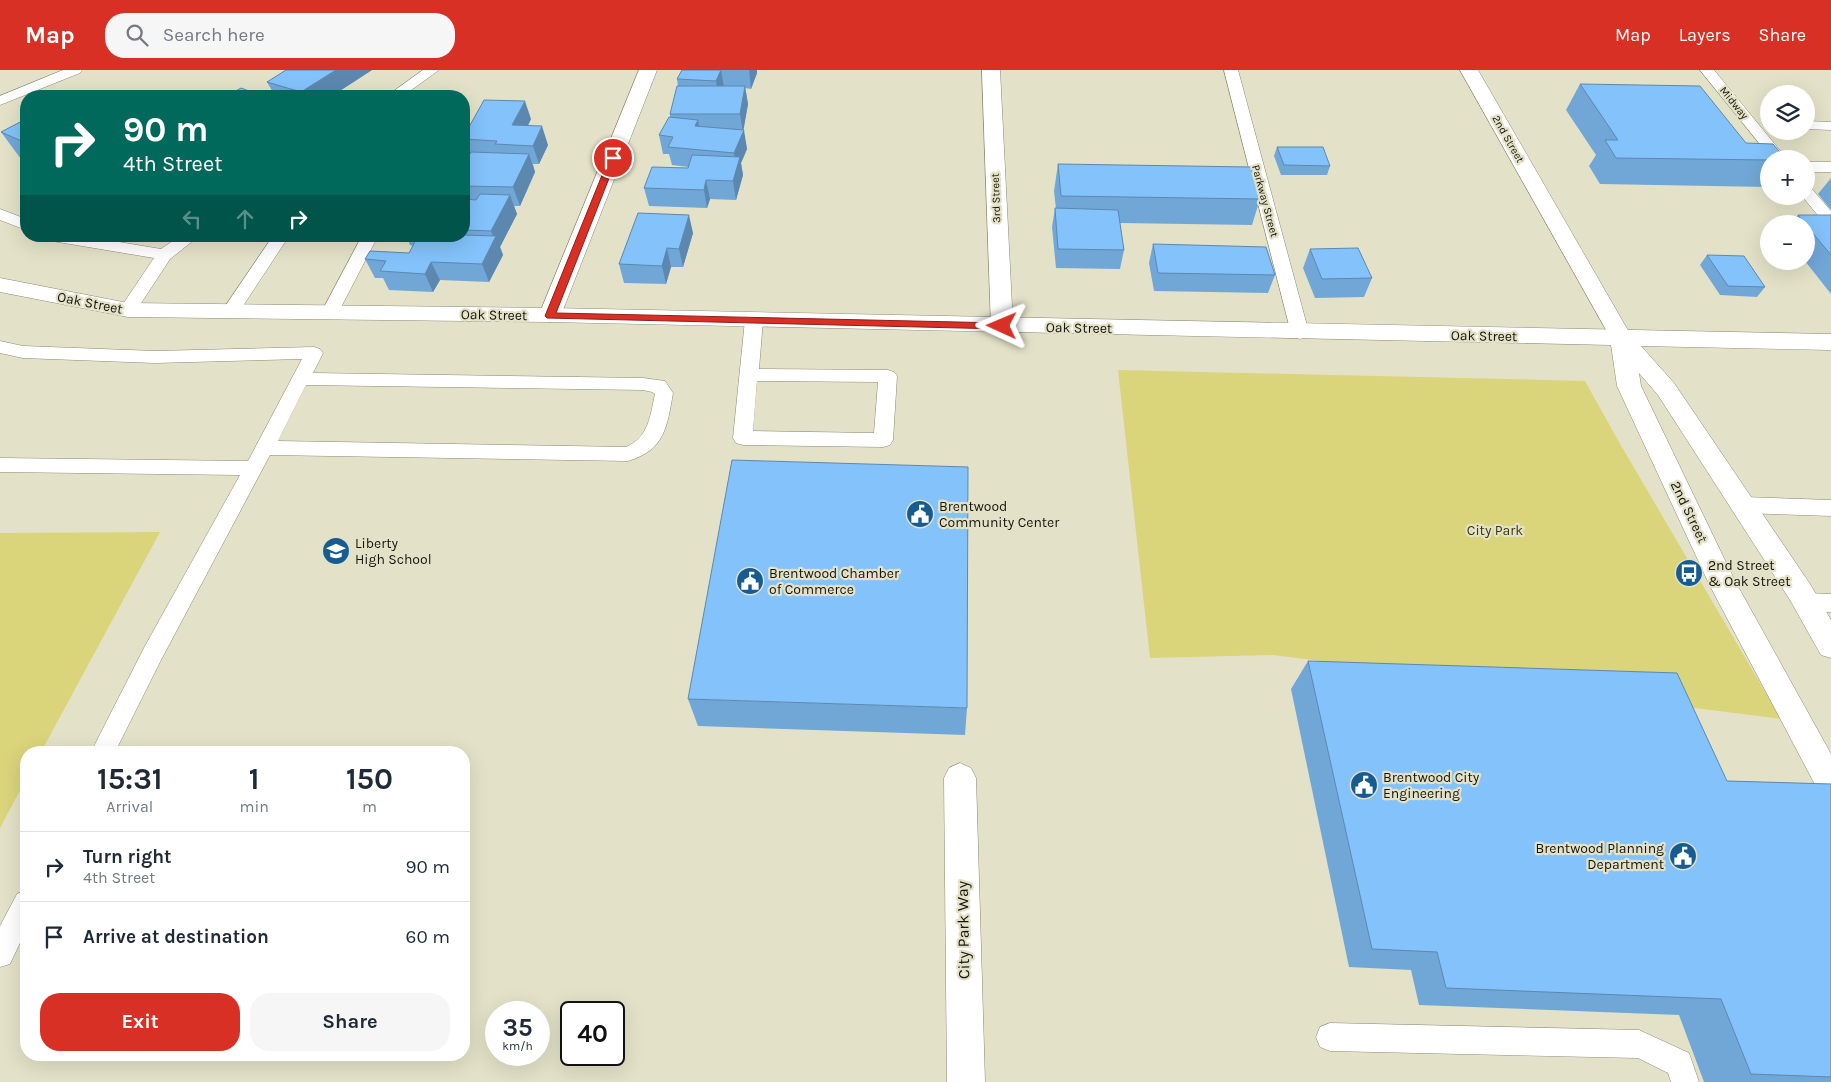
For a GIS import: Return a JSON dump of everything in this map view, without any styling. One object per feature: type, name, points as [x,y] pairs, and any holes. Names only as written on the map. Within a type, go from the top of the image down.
[{"type":"street","points":[[550,316],[648,70]]},
{"type":"street","name":"3rd Street","points":[[991,70],[1002,326]]},
{"type":"street","name":"2nd Street","points":[[1469,70],[1622,339],[1666,389],[1743,505],[1819,603],[1831,646]]},
{"type":"street","name":"Oak Street","points":[[0,285],[128,310],[550,316],[1831,342]]},
{"type":"street","name":"2nd Street","points":[[1622,339],[1628,386],[1724,586],[1831,784]]},
{"type":"street","name":"City Park Way","points":[[960,778],[966,1082]]},
{"type":"lane","points":[[26,90],[74,70]]},
{"type":"lane","points":[[403,90],[432,70]]},
{"type":"lane","name":"Parkway Street","points":[[1231,70],[1300,332]]},
{"type":"lane","name":"Midway","points":[[1707,70],[1773,150]]},
{"type":"lane","points":[[0,101],[20,93]]},
{"type":"lane","points":[[1750,122],[1760,123]]},
{"type":"lane","points":[[1815,125],[1831,126]]},
{"type":"lane","points":[[1815,166],[1831,167]]},
{"type":"lane","points":[[1815,202],[1831,221]]},
{"type":"lane","points":[[0,214],[20,222]]},
{"type":"lane","points":[[87,242],[164,255]]},
{"type":"lane","points":[[128,310],[164,255],[182,242]]},
{"type":"lane","points":[[231,312],[276,242]]},
{"type":"lane","points":[[330,312],[367,242]]},
{"type":"lane","points":[[748,375],[888,376],[883,440],[743,438],[748,375],[754,320]]},
{"type":"lane","points":[[0,347],[23,352],[156,358],[314,353],[106,746]]},
{"type":"lane","points":[[265,448],[628,454],[639,451],[654,438],[664,393],[658,386],[643,384],[301,380]]},
{"type":"lane","points":[[0,465],[254,468]]},
{"type":"lane","points":[[1743,505],[1831,508]]},
{"type":"lane","points":[[0,954],[20,915]]},
{"type":"lane","points":[[1330,1037],[1639,1044],[1678,1063],[1686,1082]]},
{"type":"green space","name":"City Park","points":[[1118,370],[1585,381],[1781,719],[1273,655],[1150,658]]},
{"type":"green space","points":[[160,532],[44,746],[20,746],[20,790],[0,828],[0,533]]},
{"type":"building","points":[[286,70],[336,70],[304,90],[294,90],[267,82]]},
{"type":"building","points":[[682,70],[721,70],[716,81],[677,79]]},
{"type":"building","points":[[1580,84],[1700,86],[1746,143],[1773,144],[1778,150],[1760,150],[1760,160],[1616,158],[1605,140],[1618,140]]},
{"type":"building","points":[[677,86],[745,86],[740,114],[670,114]]},
{"type":"building","points":[[484,100],[525,101],[512,125],[542,126],[533,146],[495,144],[497,141],[470,139],[470,125]]},
{"type":"building","points":[[669,117],[698,120],[695,126],[744,130],[734,153],[668,147],[673,137],[659,135]]},
{"type":"building","points":[[20,122],[20,140],[1,132]]},
{"type":"building","points":[[1277,147],[1323,147],[1330,166],[1284,165]]},
{"type":"building","points":[[471,152],[529,154],[513,187],[470,186]]},
{"type":"building","points":[[692,155],[740,157],[733,181],[706,180],[704,190],[644,188],[652,167],[688,168]]},
{"type":"building","points":[[1058,164],[1251,167],[1260,199],[1061,196]]},
{"type":"building","points":[[480,194],[510,195],[491,231],[470,230],[470,200],[476,200]]},
{"type":"building","points":[[1055,208],[1118,210],[1124,250],[1058,249]]},
{"type":"building","points":[[638,213],[689,215],[679,249],[667,248],[662,266],[619,264]]},
{"type":"building","points":[[1815,215],[1831,215],[1831,255],[1815,236]]},
{"type":"building","points":[[470,235],[496,236],[482,264],[431,262],[425,274],[380,271],[386,261],[365,259],[370,251],[409,253],[415,242],[470,242]]},
{"type":"building","points":[[1153,244],[1266,247],[1275,275],[1158,273]]},
{"type":"building","points":[[1358,248],[1372,278],[1322,279],[1310,249]]},
{"type":"building","points":[[1707,255],[1744,256],[1765,287],[1728,286]]},
{"type":"building","points":[[732,460],[968,467],[967,708],[688,699]]},
{"type":"building","points":[[1308,661],[1677,673],[1727,781],[1831,784],[1831,1077],[1751,1074],[1721,999],[1446,988],[1437,952],[1372,949]]},
{"type":"place","name":"Brentwood Community Center","points":[[920,514]]},
{"type":"place","name":"Liberty High School","points":[[336,551]]},
{"type":"place","name":"2nd Street & Oak Street","points":[[1689,573]]},
{"type":"place","name":"Brentwood Chamber of Commerce","points":[[750,581]]},
{"type":"place","name":"Brentwood City Engineering","points":[[1364,785]]},
{"type":"place","name":"Brentwood Planning Department","points":[[1683,856]]},
{"type":"route","points":[[613,158],[550,316],[1002,326]]}]
